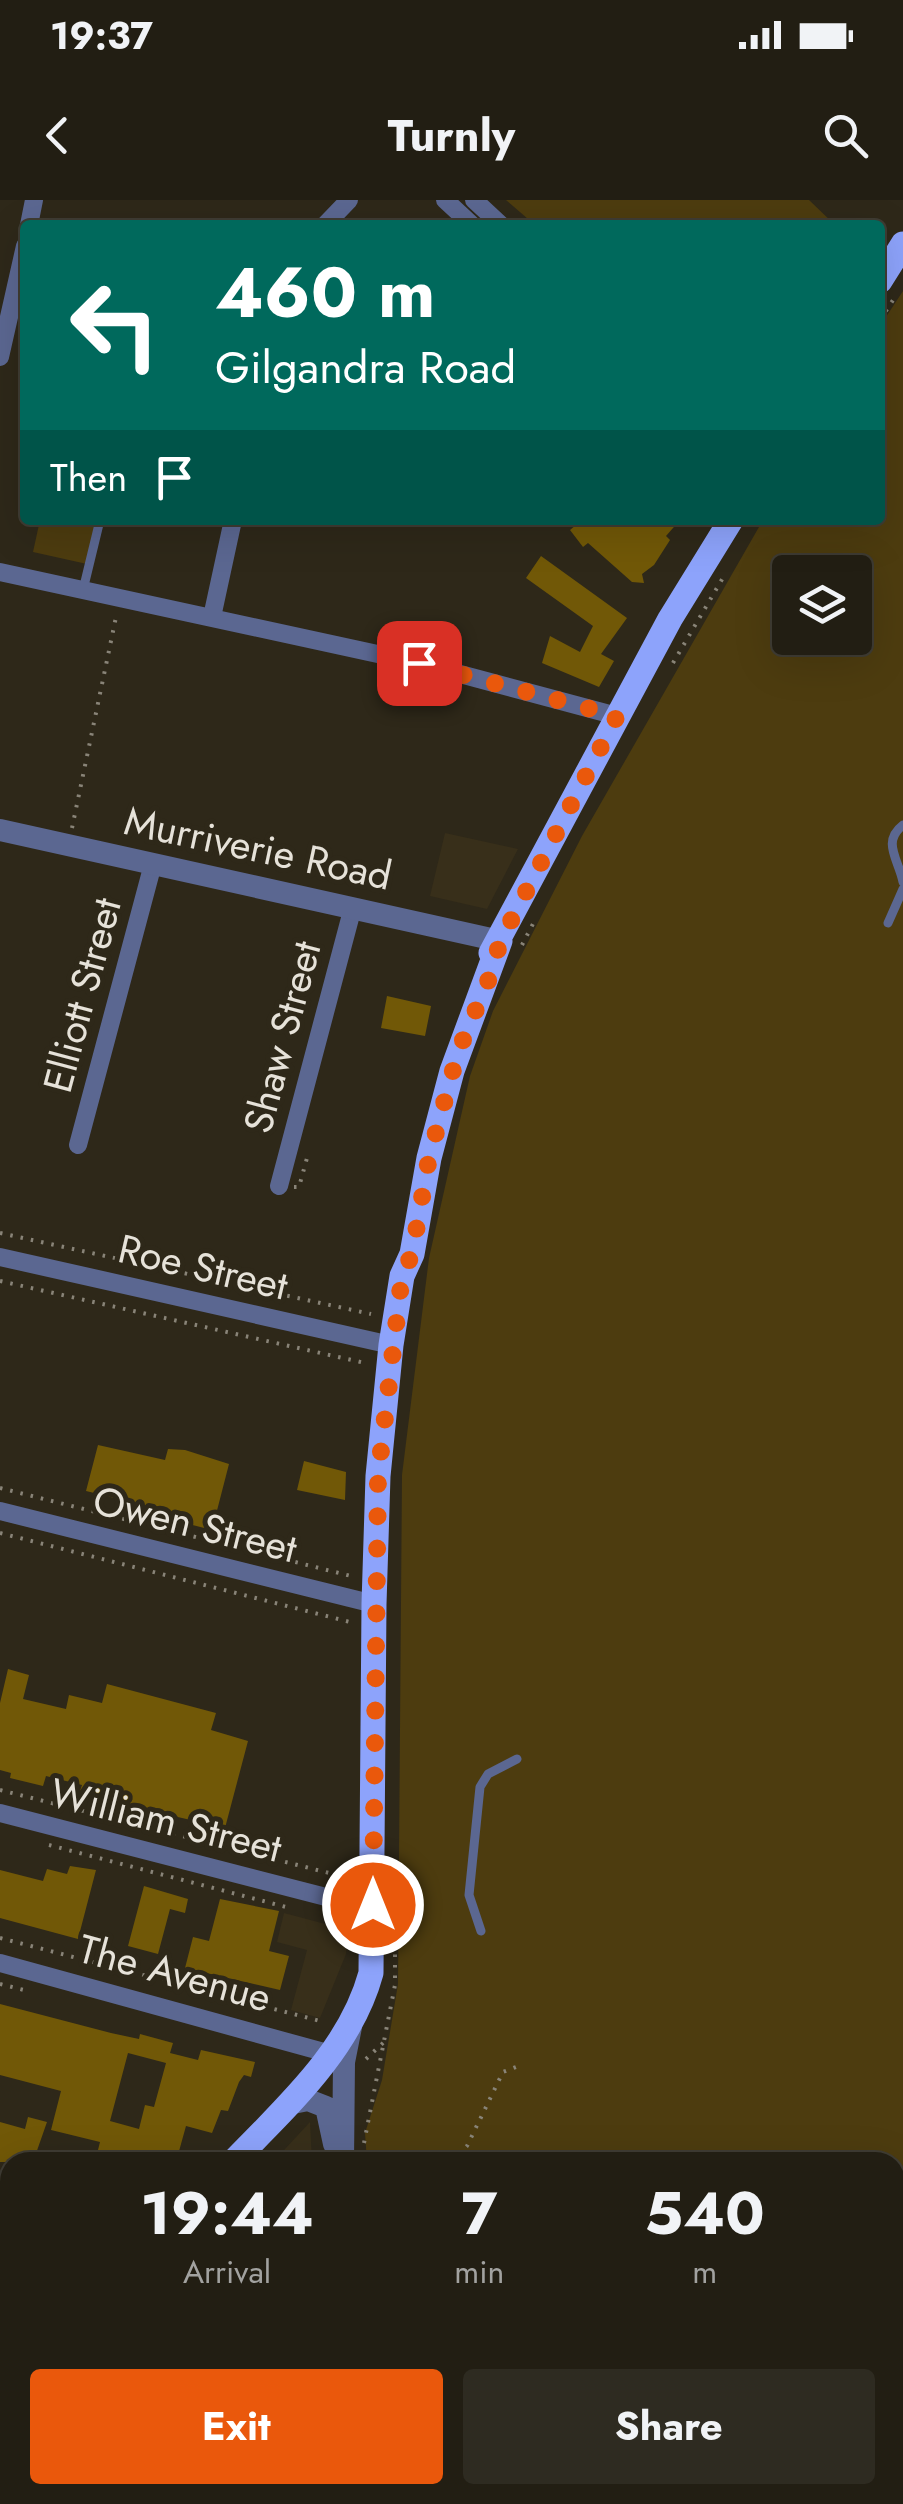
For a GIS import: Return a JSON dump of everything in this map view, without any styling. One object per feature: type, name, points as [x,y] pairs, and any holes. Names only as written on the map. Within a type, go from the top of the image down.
[{"type":"main road","points":[[885,273],[903,244]]},
{"type":"main road","points":[[242,2152],[332,2054],[351,2027],[371,1972],[378,1476],[402,1276],[412,1254],[429,1158],[458,1052],[491,974],[510,946],[617,716],[728,525]]},
{"type":"street","points":[[330,220],[348,200]]},
{"type":"street","points":[[446,200],[467,220]]},
{"type":"street","points":[[474,200],[496,220]]},
{"type":"street","points":[[0,358],[4,317],[20,263]]},
{"type":"street","points":[[212,617],[232,525]]},
{"type":"street","points":[[0,572],[419,663],[617,716]]},
{"type":"street","name":"Murriverie Road","points":[[0,830],[353,907],[510,946]]},
{"type":"street","name":"Elliott Street","points":[[78,1144],[153,864]]},
{"type":"street","name":"Shaw Street","points":[[280,1186],[353,907]]},
{"type":"street","name":"Roe Street","points":[[0,1257],[391,1345]]},
{"type":"street","name":"Owen Street","points":[[0,1511],[374,1604]]},
{"type":"street","name":"William Street","points":[[0,1813],[357,1905],[373,1905]]},
{"type":"street","name":"The Avenue","points":[[0,1963],[332,2054]]},
{"type":"street","points":[[344,2152],[344,2062],[351,2027]]},
{"type":"street","points":[[288,2104],[308,2100],[326,2106],[333,2126],[334,2152]]},
{"type":"lane","points":[[84,590],[99,525]]},
{"type":"lane","points":[[888,923],[903,886],[891,846],[892,836],[903,824]]},
{"type":"lane","points":[[481,1931],[470,1895],[480,1787],[488,1774],[517,1759]]},
{"type":"path","points":[[885,312],[903,285]]},
{"type":"path","points":[[670,668],[730,566]]},
{"type":"path","points":[[68,845],[120,597]]},
{"type":"path","points":[[510,946],[537,917]]},
{"type":"path","points":[[0,1234],[371,1314]]},
{"type":"path","points":[[0,1281],[366,1363]]},
{"type":"path","points":[[0,1488],[350,1576]]},
{"type":"path","points":[[0,1534],[350,1622]]},
{"type":"path","points":[[0,1790],[353,1879]]},
{"type":"path","points":[[34,1841],[299,1910]]},
{"type":"path","points":[[364,2148],[396,1984],[395,1888]]},
{"type":"path","points":[[0,1938],[324,2022]]},
{"type":"path","points":[[363,2062],[384,2042]]},
{"type":"path","points":[[461,2152],[503,2072],[516,2067]]},
{"type":"shaded area","points":[[506,200],[809,200],[830,220],[529,220]]},
{"type":"shaded area","points":[[903,291],[903,2152],[366,2152],[365,2133],[382,2080],[398,1984],[402,1475],[429,1258],[470,1076],[493,1011],[582,836],[760,525],[885,525],[885,318]]},
{"type":"shaded area","points":[[39,525],[95,525],[87,564],[33,552]]},
{"type":"shaded area","points":[[445,833],[518,849],[487,909],[430,896]]},
{"type":"shaded area","points":[[284,1913],[348,1930],[346,1954],[320,2018],[291,2010],[307,1950],[277,1942]]},
{"type":"shaded area","points":[[310,2122],[312,2152],[282,2152]]},
{"type":"building","points":[[576,525],[676,525],[666,536],[670,540],[654,565],[642,574],[644,583],[632,582],[588,543],[583,547],[570,530]]},
{"type":"building","points":[[541,556],[627,618],[601,654],[614,661],[599,687],[542,663],[550,636],[580,652],[593,626],[526,578]]},
{"type":"building","points":[[387,996],[431,1006],[425,1036],[381,1028]]},
{"type":"building","points":[[98,1445],[165,1460],[168,1449],[185,1450],[229,1464],[212,1530],[138,1511],[121,1505],[123,1500],[86,1491]]},
{"type":"building","points":[[304,1461],[346,1472],[345,1500],[297,1490]]},
{"type":"building","points":[[8,1669],[29,1675],[23,1699],[66,1709],[69,1695],[102,1703],[107,1684],[216,1713],[211,1730],[248,1741],[225,1828],[79,1794],[82,1785],[46,1776],[43,1786],[10,1778],[11,1773],[0,1770],[0,1703]]},
{"type":"building","points":[[70,1866],[96,1870],[78,1939],[0,1918],[0,1870],[43,1881],[47,1869],[67,1874]]},
{"type":"building","points":[[144,1886],[188,1899],[185,1913],[170,1909],[158,1954],[128,1946]]},
{"type":"building","points":[[220,1899],[279,1911],[269,1951],[289,1956],[280,1990],[185,1968],[193,1937],[209,1941]]},
{"type":"building","points":[[0,2004],[111,2033],[139,2039],[140,2034],[173,2043],[170,2053],[198,2060],[201,2050],[255,2062],[251,2077],[244,2075],[239,2082],[228,2111],[221,2110],[212,2133],[186,2126],[179,2152],[98,2152],[100,2142],[51,2130],[61,2091],[0,2075]],"holes":[[[128,2053],[166,2063],[154,2107],[145,2105],[139,2129],[110,2121]]]},
{"type":"building","points":[[28,2117],[47,2122],[36,2152],[0,2152],[0,2122],[25,2129]]},
{"type":"route","points":[[373,1905],[378,1476],[402,1276],[412,1254],[429,1158],[458,1052],[491,974],[500,942],[617,716],[419,663]]}]
